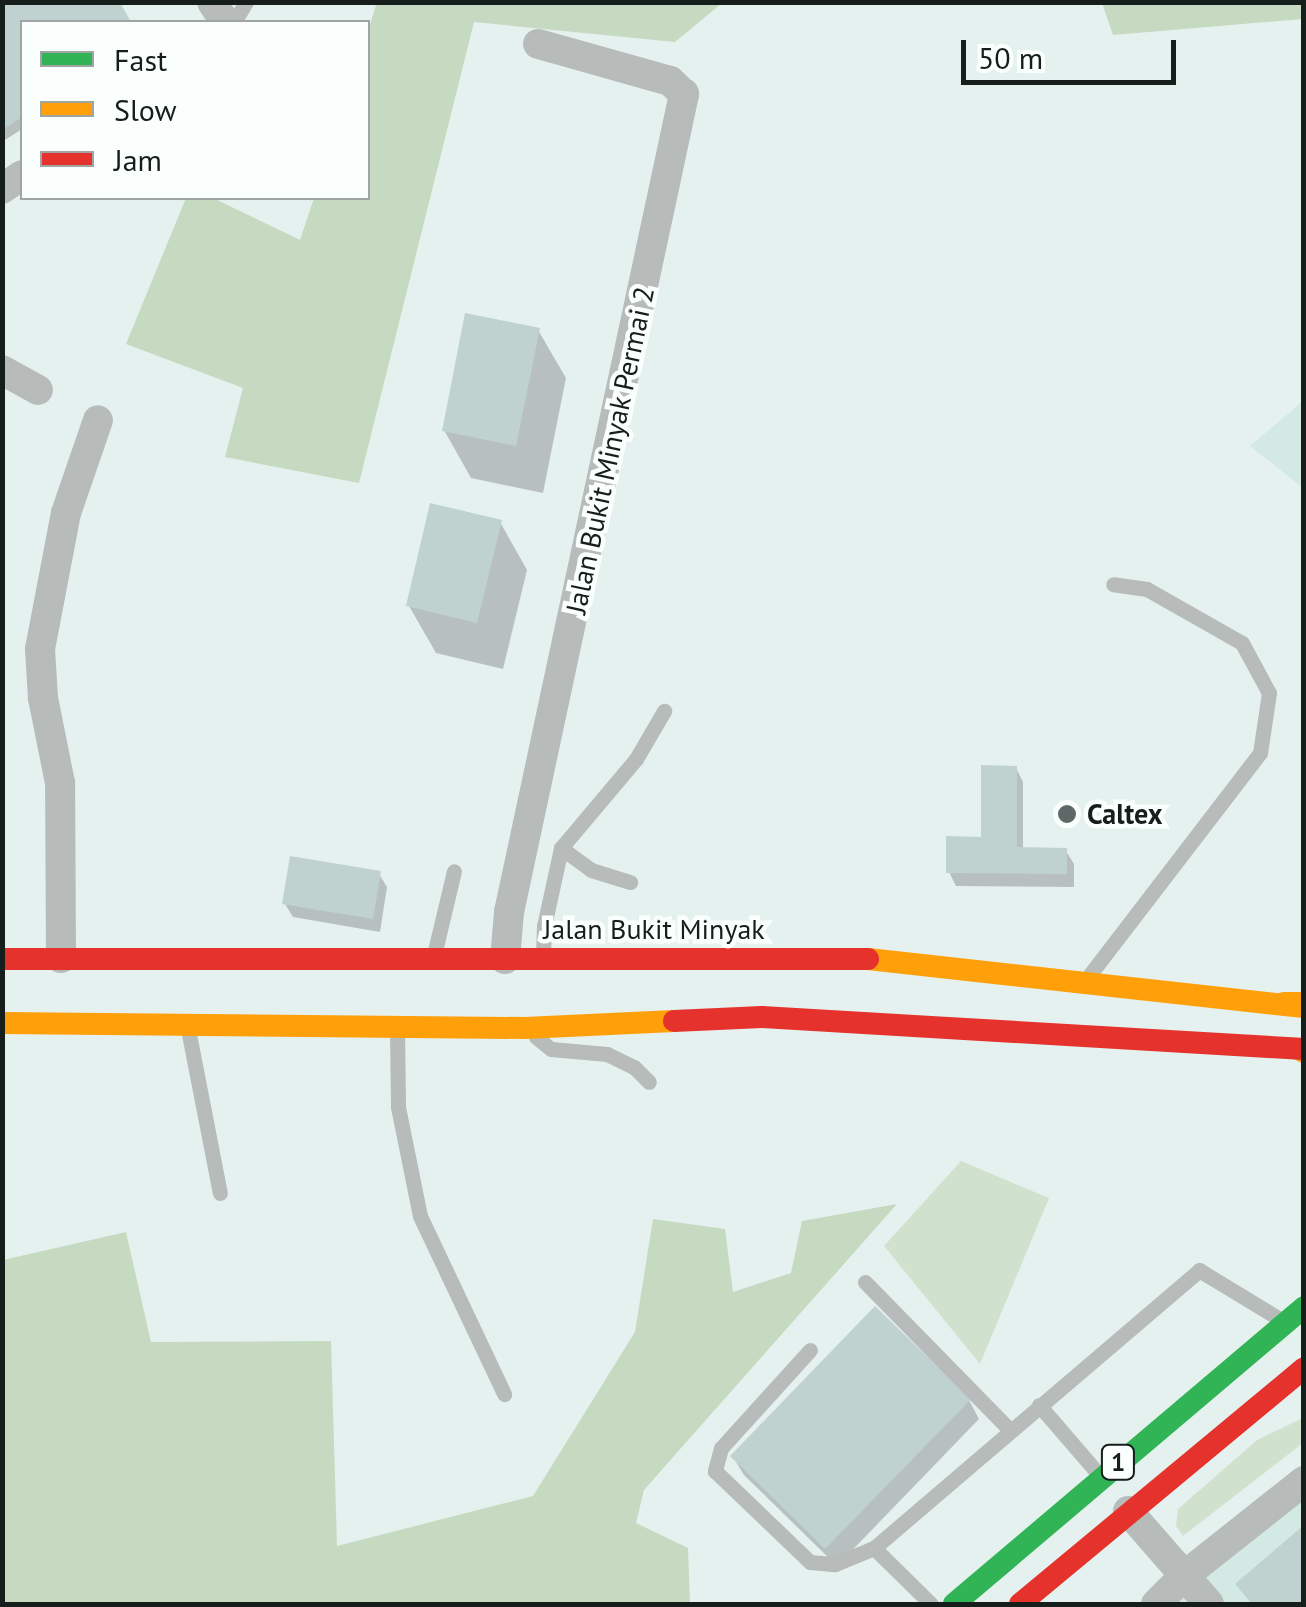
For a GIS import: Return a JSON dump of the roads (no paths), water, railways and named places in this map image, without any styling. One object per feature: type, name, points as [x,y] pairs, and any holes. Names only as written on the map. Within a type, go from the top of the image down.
[{"type":"main road","name":"Jalan Bukit Minyak","points":[[2,959],[880,959],[1297,1004]]},
{"type":"main road","points":[[2,1023],[525,1028],[762,1017],[1302,1050]]},
{"type":"main road","points":[[1295,1315],[1304,1294]]},
{"type":"main road","name":"1","points":[[954,1604],[1295,1315]]},
{"type":"main road","name":"1","points":[[1020,1604],[1304,1368]]},
{"type":"street","name":"Jalan Bukit Minyak Permai 2","points":[[505,959],[509,912],[684,94],[670,81],[538,44]]},
{"type":"street","points":[[2,370],[38,390]]},
{"type":"street","points":[[61,958],[60,783],[42,698],[40,649],[66,513],[98,420]]},
{"type":"street","points":[[1156,1604],[1184,1576],[1304,1481]]},
{"type":"street","points":[[1128,1511],[1209,1604]]},
{"type":"lane","points":[[1086,980],[1260,753],[1270,693],[1242,643],[1147,588],[1112,584]]},
{"type":"lane","points":[[543,959],[544,926],[561,848],[636,759],[664,710]]},
{"type":"lane","points":[[561,848],[590,870],[630,882]]},
{"type":"lane","points":[[433,958],[454,871]]},
{"type":"lane","points":[[187,1025],[220,1193]]},
{"type":"lane","points":[[396,1027],[398,1107],[420,1216],[504,1394]]},
{"type":"lane","points":[[525,1028],[551,1050],[606,1054],[634,1067],[650,1082]]},
{"type":"lane","points":[[810,1350],[721,1448],[714,1471],[810,1562],[835,1564],[874,1548],[1199,1270],[1295,1315]]},
{"type":"lane","points":[[865,1282],[1009,1429]]},
{"type":"lane","points":[[1039,1405],[1101,1477]]},
{"type":"lane","points":[[874,1548],[931,1604]]},
{"type":"place","name":"Caltex","points":[[1067,814]]}]
